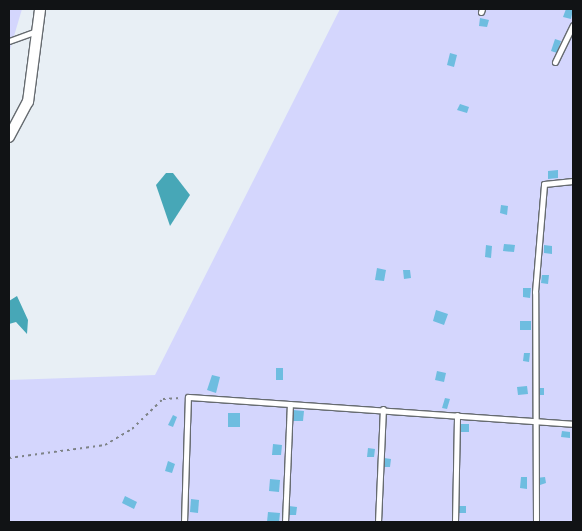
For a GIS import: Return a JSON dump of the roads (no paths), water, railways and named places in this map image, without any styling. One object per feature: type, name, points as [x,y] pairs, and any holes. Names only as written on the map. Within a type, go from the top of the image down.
[{"type":"street","points":[[9,137],[28,102],[40,9]]},
{"type":"lane","points":[[555,62],[573,25]]},
{"type":"lane","points":[[9,41],[37,31]]},
{"type":"lane","points":[[536,522],[533,421],[535,292],[544,184],[573,181]]},
{"type":"lane","points":[[184,522],[188,397],[573,424]]},
{"type":"lane","points":[[285,522],[290,404]]},
{"type":"lane","points":[[378,522],[382,410]]},
{"type":"lane","points":[[455,522],[458,415]]}]
